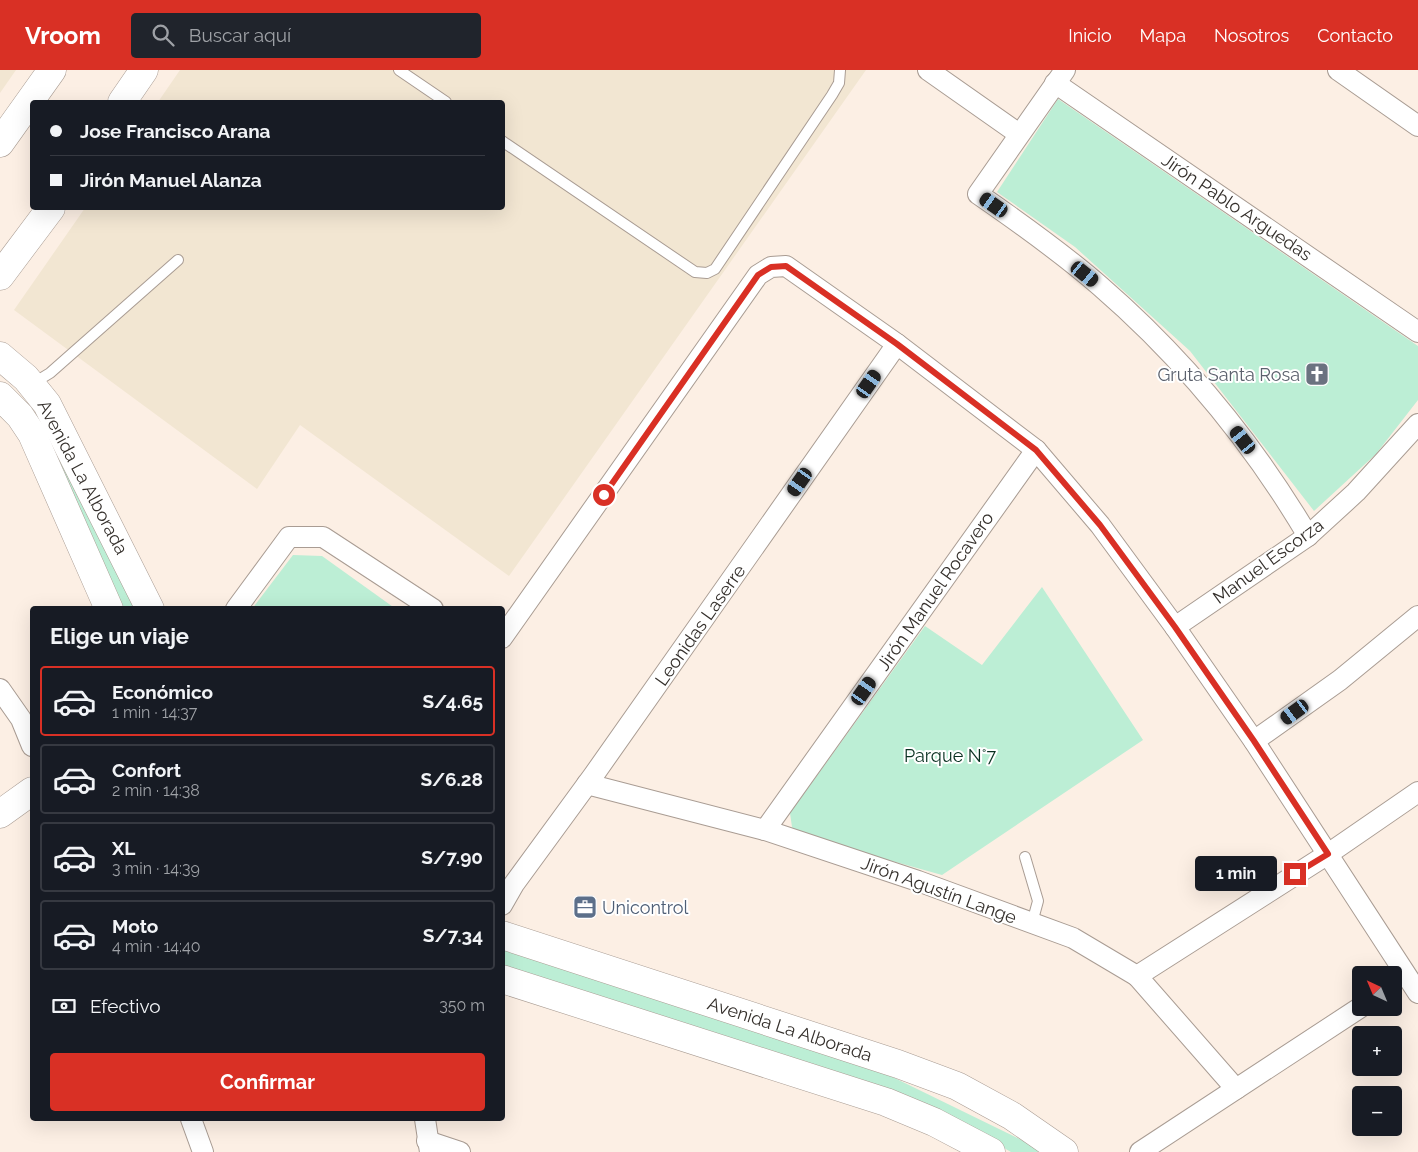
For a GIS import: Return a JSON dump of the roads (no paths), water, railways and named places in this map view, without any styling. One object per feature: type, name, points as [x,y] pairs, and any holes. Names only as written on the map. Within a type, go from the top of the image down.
[{"type":"main road","points":[[31,100],[52,70]]},
{"type":"main road","points":[[121,100],[122,70]]},
{"type":"main road","points":[[122,100],[144,70]]},
{"type":"main road","points":[[0,143],[30,101]]},
{"type":"main road","points":[[0,276],[50,210]]},
{"type":"main road","name":"Avenida La Alborada","points":[[0,356],[32,385],[47,404],[148,606]]},
{"type":"main road","name":"Avenida La Alborada","points":[[0,396],[20,416],[32,434],[108,606]]},
{"type":"main road","points":[[0,814],[30,793]]},
{"type":"main road","name":"Avenida La Alborada","points":[[505,936],[898,1064],[949,1083],[1012,1116],[1064,1152]]},
{"type":"main road","points":[[505,980],[886,1102],[934,1122],[991,1152]]},
{"type":"street","points":[[928,70],[1020,134]]},
{"type":"street","points":[[1338,70],[1418,126]]},
{"type":"street","points":[[1060,77],[978,194],[1041,238],[1100,286],[1156,338],[1207,394],[1254,454],[1308,536]]},
{"type":"street","name":"Jirón Pablo Arguedas","points":[[1060,77],[1418,332]]},
{"type":"street","points":[[505,634],[758,275],[771,267],[786,266],[897,344],[1036,450],[1100,525],[1175,627],[1254,741],[1409,982]]},
{"type":"street","name":"Leonidas Laserre","points":[[505,900],[514,884],[587,784],[897,344]]},
{"type":"street","name":"Manuel Escorza","points":[[1175,627],[1308,536],[1356,492],[1418,424]]},
{"type":"street","name":"Jirón Manuel Rocavero","points":[[765,830],[1036,450]]},
{"type":"street","points":[[238,606],[289,537],[323,537],[428,606]]},
{"type":"street","points":[[1254,741],[1340,680],[1418,616]]},
{"type":"street","points":[[0,689],[21,719],[30,741]]},
{"type":"street","name":"Jirón Agustín Lange","points":[[587,784],[765,830],[918,881],[1072,938],[1137,976],[1236,1089]]},
{"type":"street","points":[[1137,976],[1328,854],[1418,792]]},
{"type":"street","points":[[1140,1152],[1352,1013]]},
{"type":"street","points":[[192,1121],[203,1152]]},
{"type":"street","points":[[425,1121],[429,1146],[460,1152]]},
{"type":"lane","points":[[399,70],[443,100]]},
{"type":"lane","points":[[505,143],[694,272],[707,273],[714,269],[832,95],[839,83],[840,70]]},
{"type":"lane","points":[[32,385],[50,373],[178,260]]},
{"type":"lane","points":[[1025,857],[1038,901],[1032,923]]},
{"type":"place","name":"Gruta Santa Rosa","points":[[1317,374]]},
{"type":"place","name":"Unicontrol","points":[[585,907]]},
{"type":"park label","name":"Parque N°7","points":[[950,755]]}]
